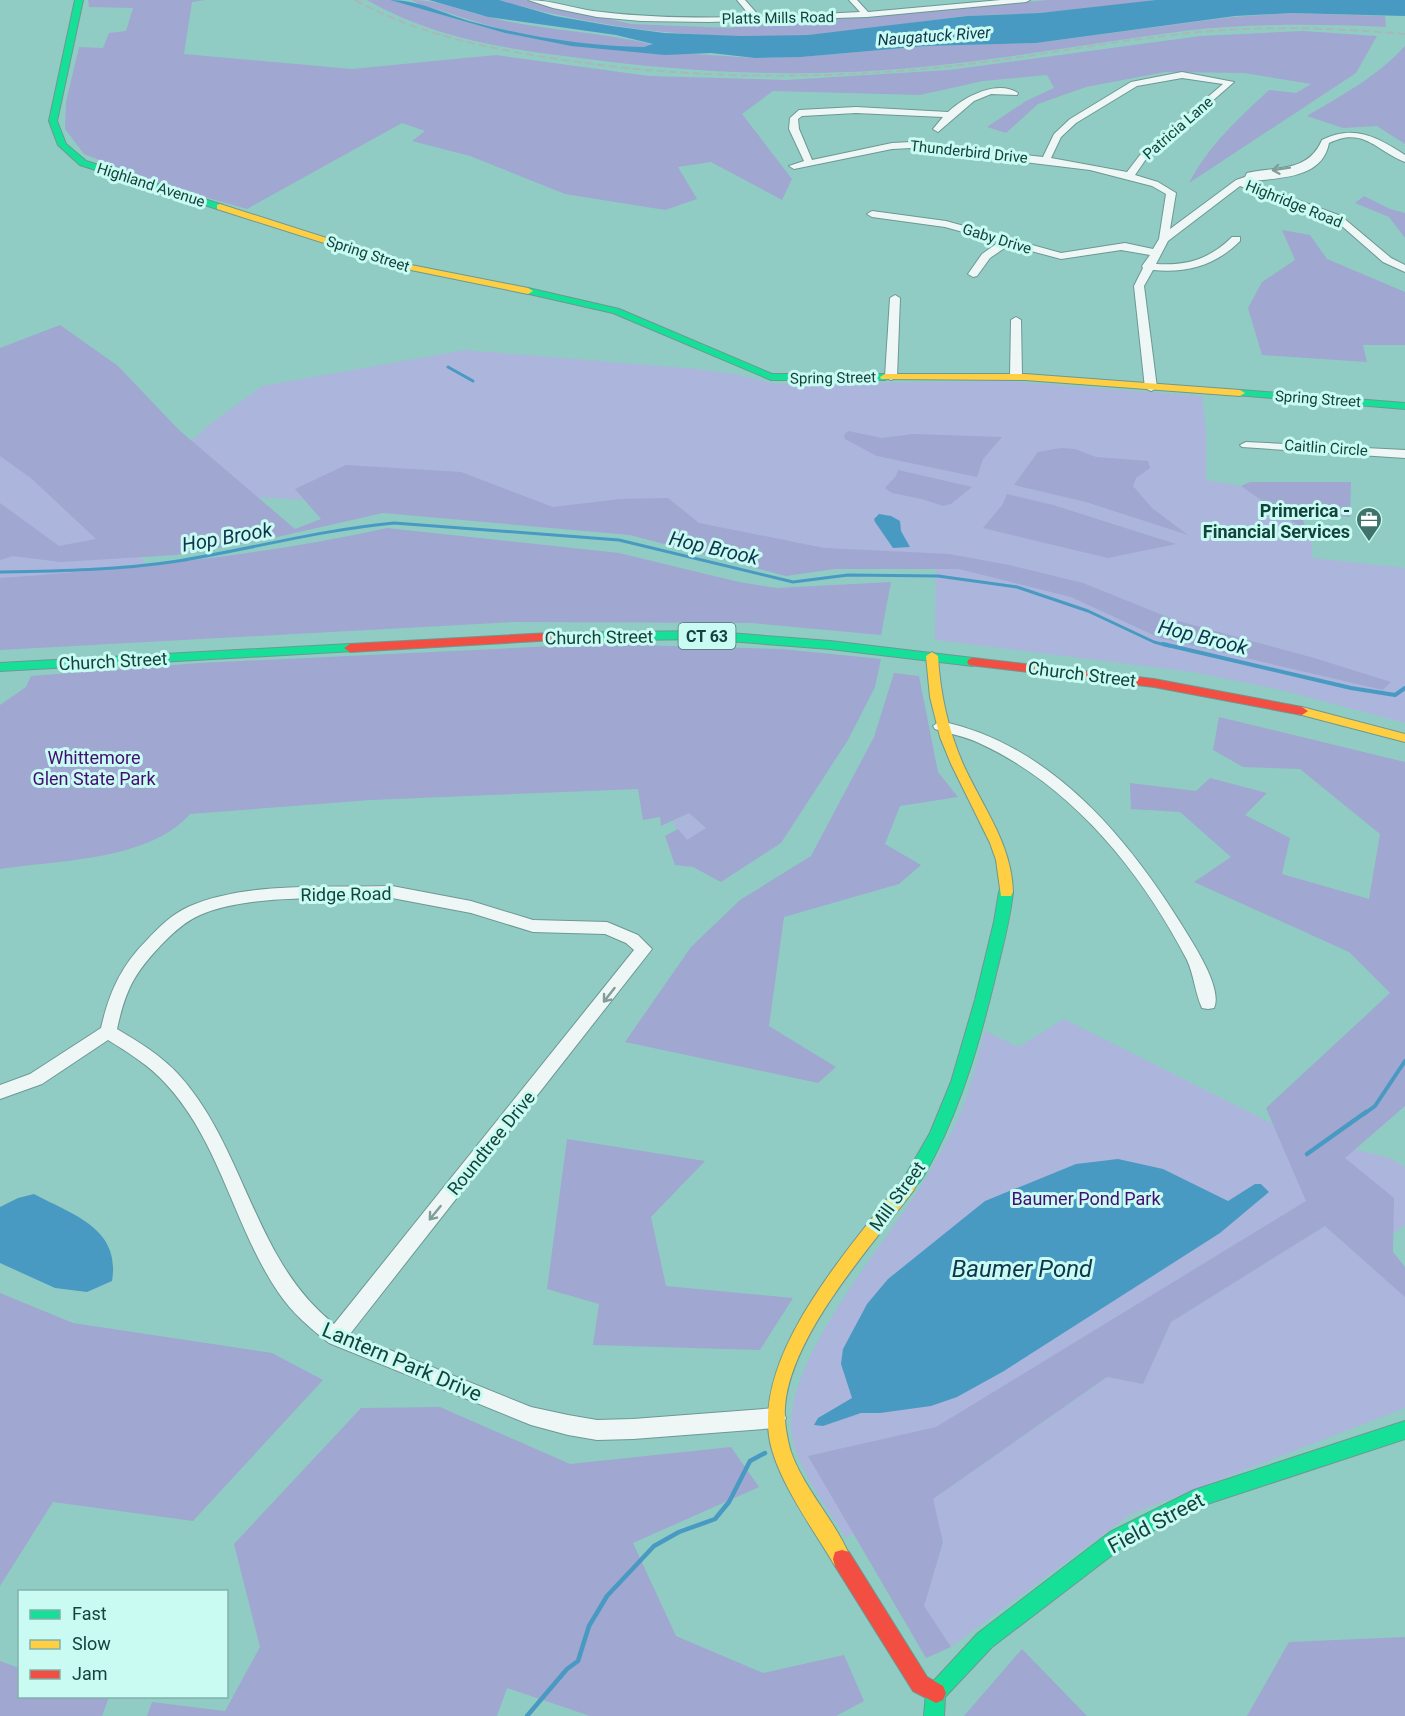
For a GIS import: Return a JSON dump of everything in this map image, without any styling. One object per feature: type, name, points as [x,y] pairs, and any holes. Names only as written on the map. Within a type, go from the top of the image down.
[{"type":"main road","name":"Highland Avenue","points":[[79,0],[53,121],[62,145],[83,163],[251,216]]},
{"type":"main road","name":"Spring Street","points":[[251,216],[428,272],[580,301],[616,311],[771,377],[792,379],[1016,377],[1404,409]]},
{"type":"main road","name":"Church Street","points":[[0,667],[552,637],[703,635],[932,656],[1216,692],[1340,719],[1405,738]]},
{"type":"main road","name":"Mill Street","points":[[932,656],[933,697],[939,726],[1004,864],[1007,886],[1005,907],[967,1058],[939,1135],[910,1181],[850,1257],[813,1313],[786,1371],[776,1418],[778,1438],[787,1458],[846,1567],[921,1684],[936,1693]]},
{"type":"main road","name":"Field Street","points":[[936,1693],[985,1640],[1117,1539],[1194,1499],[1405,1430]]},
{"type":"main road","points":[[934,1716],[936,1693]]},
{"type":"street","name":"Platts Mills Road","points":[[532,0],[570,10],[623,18],[758,20],[867,15],[1026,0]]},
{"type":"street","points":[[741,0],[758,20]]},
{"type":"street","points":[[853,0],[867,15]]},
{"type":"street","name":"Patricia Lane","points":[[1046,160],[1057,136],[1073,121],[1134,84],[1182,75],[1230,82],[1143,157],[1129,176]]},
{"type":"street","points":[[938,129],[948,115],[982,93],[998,90],[1014,93]]},
{"type":"street","name":"Thunderbird Drive","points":[[809,163],[794,129],[794,118],[800,113],[856,110],[948,115]]},
{"type":"street","points":[[1151,388],[1139,286],[1147,266],[1164,239],[1239,183],[1250,178],[1295,172],[1312,165],[1312,162],[1323,152],[1325,142],[1334,136],[1349,134],[1369,137],[1405,159]]},
{"type":"street","name":"Thunderbird Drive","points":[[794,166],[911,145],[1046,160],[1129,176],[1165,187],[1171,193],[1164,239]]},
{"type":"street","name":"Highridge Road","points":[[1239,183],[1338,218],[1387,260],[1405,269]]},
{"type":"street","name":"Gaby Drive","points":[[872,214],[946,224],[1061,256],[1079,256],[1121,247],[1136,247],[1156,253]]},
{"type":"street","points":[[1147,266],[1195,267],[1212,260],[1236,239]]},
{"type":"street","points":[[973,274],[986,256],[1007,241]]},
{"type":"street","points":[[891,377],[895,298]]},
{"type":"street","points":[[1016,320],[1016,377]]},
{"type":"street","name":"Caitlin Circle","points":[[1246,445],[1405,454]]},
{"type":"street","points":[[939,726],[963,730],[1010,755],[1049,781],[1112,837],[1150,888],[1187,946],[1205,981],[1208,1003]]},
{"type":"street","name":"Ridge Road","points":[[108,1032],[114,1005],[134,963],[172,924],[194,911],[229,900],[282,895],[392,892],[471,907],[533,926],[607,928],[632,939],[645,949]]},
{"type":"street","name":"Roundtree Drive","points":[[336,1337],[645,949]]},
{"type":"street","points":[[0,1092],[36,1079],[108,1032]]},
{"type":"street","name":"Lantern Park Drive","points":[[108,1032],[152,1060],[181,1089],[201,1118],[246,1214],[292,1300],[314,1324],[336,1337],[531,1416],[568,1425],[597,1430],[633,1429],[776,1418]]},
{"type":"green space","points":[[88,0],[205,0],[192,2],[184,54],[352,69],[496,55],[649,76],[786,80],[949,70],[1200,36],[1303,31],[1377,36],[1356,73],[1189,183],[1215,145],[1235,122],[1269,90],[1296,93],[1311,84],[1244,73],[1165,72],[1086,87],[1038,104],[1006,133],[987,127],[1026,101],[1054,88],[1047,75],[983,81],[920,95],[773,91],[742,114],[792,179],[782,200],[711,162],[678,167],[697,199],[665,210],[565,194],[470,156],[412,141],[425,131],[402,123],[247,209],[162,185],[84,154],[65,129],[66,102],[79,47],[103,48],[109,33],[126,31],[133,8],[89,7]]},
{"type":"green space","points":[[367,0],[390,0],[505,33],[571,46],[755,58],[801,57],[926,46],[1036,43],[1232,17],[1291,13],[1385,16],[1386,27],[1285,25],[1209,28],[923,67],[809,73],[733,72],[618,63],[497,46],[418,24]]},
{"type":"green space","points":[[411,0],[441,4],[509,22],[654,45],[633,49],[580,46],[520,34],[424,6]]},
{"type":"green space","points":[[499,0],[524,0],[631,24],[731,28],[742,24],[888,15],[1048,0],[1156,0],[1068,11],[966,16],[829,34],[730,36],[652,31],[575,19]]},
{"type":"green space","points":[[1405,46],[1405,144],[1377,126],[1343,128],[1307,116],[1371,76]]},
{"type":"green space","points":[[1364,196],[1390,209],[1405,213],[1405,238],[1389,217],[1355,203]]},
{"type":"green space","points":[[1282,230],[1310,235],[1327,259],[1405,292],[1405,345],[1363,345],[1367,362],[1262,355],[1248,308],[1262,282],[1295,260]]},
{"type":"green space","points":[[60,325],[118,366],[179,430],[295,529],[321,519],[295,489],[346,465],[461,472],[553,507],[620,499],[668,498],[699,523],[824,548],[949,554],[1009,565],[1083,583],[1175,620],[1314,658],[1391,682],[1383,690],[1160,638],[1071,597],[959,569],[835,569],[786,576],[630,535],[383,513],[264,540],[176,555],[61,562],[13,556],[0,560],[0,503],[59,546],[96,539],[32,479],[0,456],[0,348]]},
{"type":"green space","points":[[465,350],[698,369],[735,374],[776,384],[1006,381],[1202,396],[1206,431],[1206,480],[1241,486],[1310,534],[1313,558],[1405,568],[1405,723],[1277,689],[1192,672],[935,640],[936,569],[311,500],[204,495],[188,444],[210,424],[262,386]]},
{"type":"green space","points":[[0,407],[123,529],[156,580],[0,591]]},
{"type":"green space","points":[[848,431],[882,438],[913,434],[1002,437],[983,459],[977,477],[877,456],[845,439],[844,435]]},
{"type":"green space","points":[[1061,448],[1075,449],[1096,457],[1148,461],[1150,468],[1136,478],[1133,486],[1152,508],[1188,535],[1086,502],[1014,485],[1038,452]]},
{"type":"green space","points":[[898,470],[972,487],[951,504],[943,506],[892,493],[885,488],[896,476]]},
{"type":"green space","points":[[1250,482],[1351,482],[1350,517],[1301,512],[1306,531],[1241,486]]},
{"type":"green space","points":[[1007,494],[1053,505],[1176,544],[1108,558],[983,528],[1003,504]]},
{"type":"green space","points":[[387,528],[619,553],[739,582],[777,588],[891,582],[881,635],[751,623],[513,622],[0,650],[0,578],[243,554]]},
{"type":"green space","name":"Whittemore Glen State Park","points":[[596,644],[782,649],[881,659],[875,687],[848,740],[781,843],[721,882],[693,867],[675,865],[665,836],[678,829],[687,840],[706,828],[689,813],[661,826],[660,817],[643,820],[638,789],[371,800],[190,814],[172,829],[151,841],[127,850],[75,860],[0,869],[0,705],[26,687],[31,676],[200,663]]},
{"type":"green space","points":[[894,673],[919,676],[938,772],[958,797],[900,806],[885,844],[921,865],[899,884],[784,917],[769,1026],[836,1067],[818,1083],[625,1042],[691,947],[740,900],[811,856],[874,737]]},
{"type":"green space","points":[[1219,717],[1405,762],[1405,1106],[1345,1158],[1394,1198],[1393,1252],[1405,1267],[1405,1297],[1325,1226],[1171,1322],[1143,1384],[1107,1377],[933,1499],[943,1542],[924,1606],[951,1647],[926,1658],[808,1456],[936,1427],[1306,1201],[1266,1108],[1390,993],[1349,952],[1194,882],[1231,857],[1180,812],[1131,809],[1130,783],[1196,791],[1210,778],[1267,793],[1245,815],[1290,838],[1282,874],[1369,899],[1380,834],[1300,769],[1243,767],[1213,750]]},
{"type":"green space","points":[[689,813],[706,829],[686,840],[672,822]]},
{"type":"green space","name":"Baumer Pond Park","points":[[1064,1019],[1291,1133],[1390,1158],[1405,1167],[1405,1225],[1369,1251],[1325,1218],[846,1538],[812,1486],[793,1443],[791,1429],[794,1401],[804,1370],[839,1305],[902,1215],[950,1135],[966,1097],[985,1031],[1018,1047]]},
{"type":"green space","points":[[567,1139],[705,1161],[651,1217],[666,1286],[793,1298],[760,1350],[593,1345],[599,1304],[547,1289]]},
{"type":"green space","points":[[1325,1226],[1405,1297],[1405,1408],[1131,1514],[951,1647],[923,1606],[943,1542],[932,1500],[1108,1377],[1143,1384],[1171,1322]]},
{"type":"green space","points":[[0,1293],[73,1323],[272,1353],[323,1380],[193,1521],[53,1502],[0,1586]]},
{"type":"green space","points":[[440,1407],[570,1464],[731,1447],[759,1487],[633,1543],[676,1636],[763,1673],[844,1655],[864,1701],[836,1716],[590,1716],[507,1688],[497,1716],[147,1716],[152,1702],[225,1711],[260,1647],[234,1544],[361,1408]]},
{"type":"green space","points":[[1405,1637],[1405,1716],[1247,1716],[1289,1642]]},
{"type":"green space","points":[[1022,1649],[1087,1716],[964,1716]]},
{"type":"green space","points":[[0,1661],[18,1668],[18,1698],[109,1698],[102,1716],[0,1716]]},
{"type":"water","name":"Naugatuck River","points":[[390,0],[411,2],[473,22],[537,36],[579,43],[644,47],[653,44],[616,35],[488,17],[429,0],[499,0],[555,16],[612,26],[664,33],[740,36],[808,35],[967,16],[1040,13],[1156,0],[1405,0],[1405,16],[1291,13],[1235,16],[1036,43],[926,46],[801,57],[755,58],[711,53],[665,55],[571,46],[505,33]]},
{"type":"water","points":[[879,514],[891,516],[900,521],[901,531],[910,547],[893,548],[875,522],[874,519]]},
{"type":"water","name":"Baumer Pond","points":[[1118,1159],[1163,1169],[1228,1201],[1255,1184],[1261,1184],[1269,1192],[1220,1233],[1004,1371],[957,1397],[931,1406],[880,1413],[861,1413],[823,1426],[814,1425],[818,1418],[852,1398],[841,1364],[843,1349],[867,1304],[888,1279],[985,1201],[1076,1164]]},
{"type":"water","points":[[34,1194],[78,1217],[102,1236],[109,1248],[113,1263],[112,1281],[87,1292],[55,1288],[0,1263],[0,1207],[18,1198]]},
{"type":"waterway","points":[[448,367],[473,381]]},
{"type":"waterway","name":"Hop Brook","points":[[0,572],[89,570],[156,564],[340,530],[394,523],[619,540],[793,582],[848,575],[938,576],[1017,587],[1088,611],[1154,642],[1169,646]]},
{"type":"waterway","name":"Hop Brook","points":[[1163,644],[1351,688],[1395,695],[1405,688]]},
{"type":"waterway","points":[[1364,1114],[1375,1106],[1405,1061]]},
{"type":"waterway","points":[[1307,1154],[1366,1112]]},
{"type":"waterway","points":[[527,1716],[567,1669],[578,1661],[589,1626],[607,1596],[654,1546],[679,1532],[715,1519],[729,1502],[750,1461],[765,1453]]},
{"type":"railway","points":[[355,0],[405,23],[483,46],[611,66],[753,76],[848,74],[943,67],[1153,37],[1223,30],[1269,28],[1405,34]]},
{"type":"traffic: fast","points":[[79,0],[53,121],[62,145],[83,163],[220,207]]},
{"type":"traffic: fast","points":[[528,291],[616,311],[771,377],[885,377]]},
{"type":"traffic: fast","points":[[1240,393],[1405,406]]},
{"type":"traffic: fast","points":[[551,637],[703,635],[830,645],[973,662]]},
{"type":"traffic: fast","points":[[0,667],[350,648]]},
{"type":"traffic: fast","points":[[908,1185],[937,1135],[958,1082],[982,1000],[1006,892]]},
{"type":"traffic: fast","points":[[934,1716],[936,1693],[985,1640],[1117,1539],[1194,1499],[1405,1430]]},
{"type":"traffic: slow","points":[[220,207],[409,267],[528,291]]},
{"type":"traffic: slow","points":[[885,377],[1025,377],[1240,393]]},
{"type":"traffic: slow","points":[[932,656],[936,697],[946,737],[996,843],[1006,876],[1006,892]]},
{"type":"traffic: slow","points":[[1302,711],[1405,738]]},
{"type":"traffic: slow","points":[[842,1559],[806,1501],[783,1454],[778,1438],[776,1407],[784,1374],[799,1339],[819,1304],[908,1185]]},
{"type":"traffic: jam","points":[[350,648],[551,637]]},
{"type":"traffic: jam","points":[[973,662],[1154,683],[1302,711]]},
{"type":"traffic: jam","points":[[842,1559],[920,1684],[936,1693]]},
{"type":"place","name":"Primerica - Financial Services","points":[[1369,543]]}]
